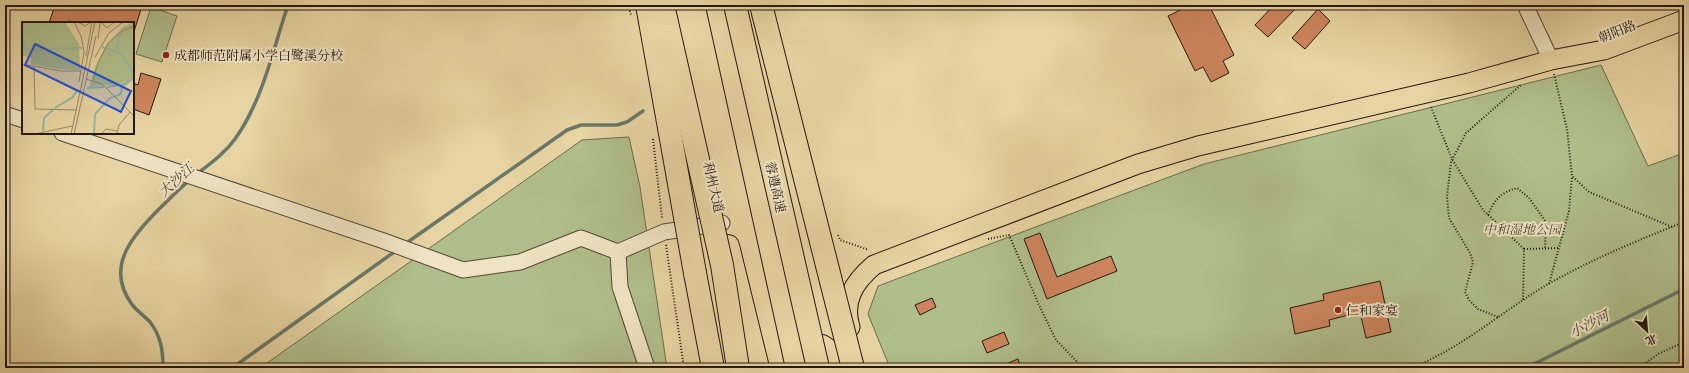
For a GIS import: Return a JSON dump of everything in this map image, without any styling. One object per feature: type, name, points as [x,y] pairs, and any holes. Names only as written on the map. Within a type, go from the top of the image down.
[{"type":"highway","points":[[647,5],[713,368]]},
{"type":"highway","points":[[663,5],[722,265],[738,368]]},
{"type":"highway","name":"利州大道","points":[[673,5],[730,257],[758,368]]},
{"type":"highway","points":[[717,5],[798,368]]},
{"type":"highway","name":"蓉遵高速","points":[[736,5],[818,368]]},
{"type":"highway","points":[[760,5],[853,368]]},
{"type":"highway","points":[[730,257],[734,368]]},
{"type":"highway","points":[[782,294],[822,346],[853,368]]},
{"type":"highway","points":[[822,346],[828,368]]},
{"type":"main road","name":"朝阳路","points":[[1551,60],[1598,38],[1684,6]]},
{"type":"main road","points":[[863,368],[847,316],[847,304],[861,276],[874,265],[1138,164],[1198,146],[1426,93],[1551,60],[1604,50],[1684,20]]},
{"type":"street","points":[[1525,5],[1551,60]]},
{"type":"street","points":[[5,114],[22,120]]},
{"type":"street","points":[[65,134],[381,240],[463,270],[520,262],[581,238],[618,252],[664,232],[723,222]]},
{"type":"street","points":[[618,252],[620,287],[647,368]]},
{"type":"path","points":[[628,5],[632,20]]},
{"type":"path","points":[[1550,284],[1569,211],[1572,176],[1566,129],[1551,60]]},
{"type":"path","points":[[1498,317],[1478,309],[1469,300],[1465,292],[1473,262],[1470,253],[1449,218],[1447,197],[1452,159],[1466,133],[1528,79]]},
{"type":"path","points":[[1426,93],[1438,128],[1460,176],[1483,210],[1524,249],[1560,248]]},
{"type":"path","points":[[652,137],[684,368]]},
{"type":"path","points":[[1572,176],[1589,192],[1672,227]]},
{"type":"path","points":[[1488,215],[1493,205],[1503,192],[1517,188],[1528,198],[1546,222],[1545,248]]},
{"type":"path","points":[[1411,368],[1455,347],[1498,317],[1550,284],[1593,261],[1684,222]]},
{"type":"path","points":[[837,234],[840,240],[872,252]]},
{"type":"path","points":[[985,239],[1009,235],[1056,340],[1083,368]]},
{"type":"path","points":[[1523,301],[1524,249]]},
{"type":"path","points":[[1639,368],[1658,354],[1684,342]]},
{"type":"green space","points":[[151,7],[177,16],[162,62],[136,54]]},
{"type":"green space","name":"中和湿地公园","points":[[1601,65],[1648,166],[1684,153],[1684,368],[890,368],[868,314],[878,286],[1204,164]]},
{"type":"green space","points":[[629,137],[640,187],[667,368],[260,368],[582,140]]},
{"type":"building","points":[[55,5],[128,5],[141,9],[134,32],[134,22],[49,22]]},
{"type":"building","points":[[1190,5],[1209,5],[1234,55],[1223,61],[1229,73],[1211,82],[1203,67],[1195,71],[1168,16]]},
{"type":"building","points":[[1274,5],[1299,5],[1268,37],[1255,25]]},
{"type":"building","points":[[1318,9],[1330,21],[1305,49],[1292,38]]},
{"type":"building","points":[[141,73],[161,79],[149,115],[134,109],[134,83],[138,85]]},
{"type":"building","points":[[1040,233],[1057,277],[1111,256],[1117,271],[1047,299],[1024,239]]},
{"type":"building","name":"仁和家宴","points":[[1380,281],[1391,332],[1366,338],[1360,312],[1329,320],[1330,326],[1295,334],[1290,308],[1324,300],[1323,294]]},
{"type":"building","points":[[932,298],[936,307],[920,315],[915,305]]},
{"type":"building","points":[[1004,332],[1009,344],[987,353],[982,341]]},
{"type":"building","points":[[1018,359],[1021,368],[996,368]]},
{"type":"waterway","name":"大沙江","points":[[197,174],[227,149],[245,124],[260,91],[288,5]]},
{"type":"waterway","points":[[405,244],[567,130],[581,125],[617,125],[627,122],[643,111]]},
{"type":"waterway","name":"大沙江","points":[[163,368],[162,350],[157,333],[150,322],[133,306],[124,289],[121,277],[122,264],[125,252],[140,230],[158,210],[189,181]]},
{"type":"waterway","points":[[232,368],[397,250]]},
{"type":"waterway","name":"小沙河","points":[[1526,368],[1684,289]]},
{"type":"place","name":"成都师范附属小学白鹭溪分校","points":[[166,55]]},
{"type":"place","name":"仁和家宴","points":[[1338,310]]}]
